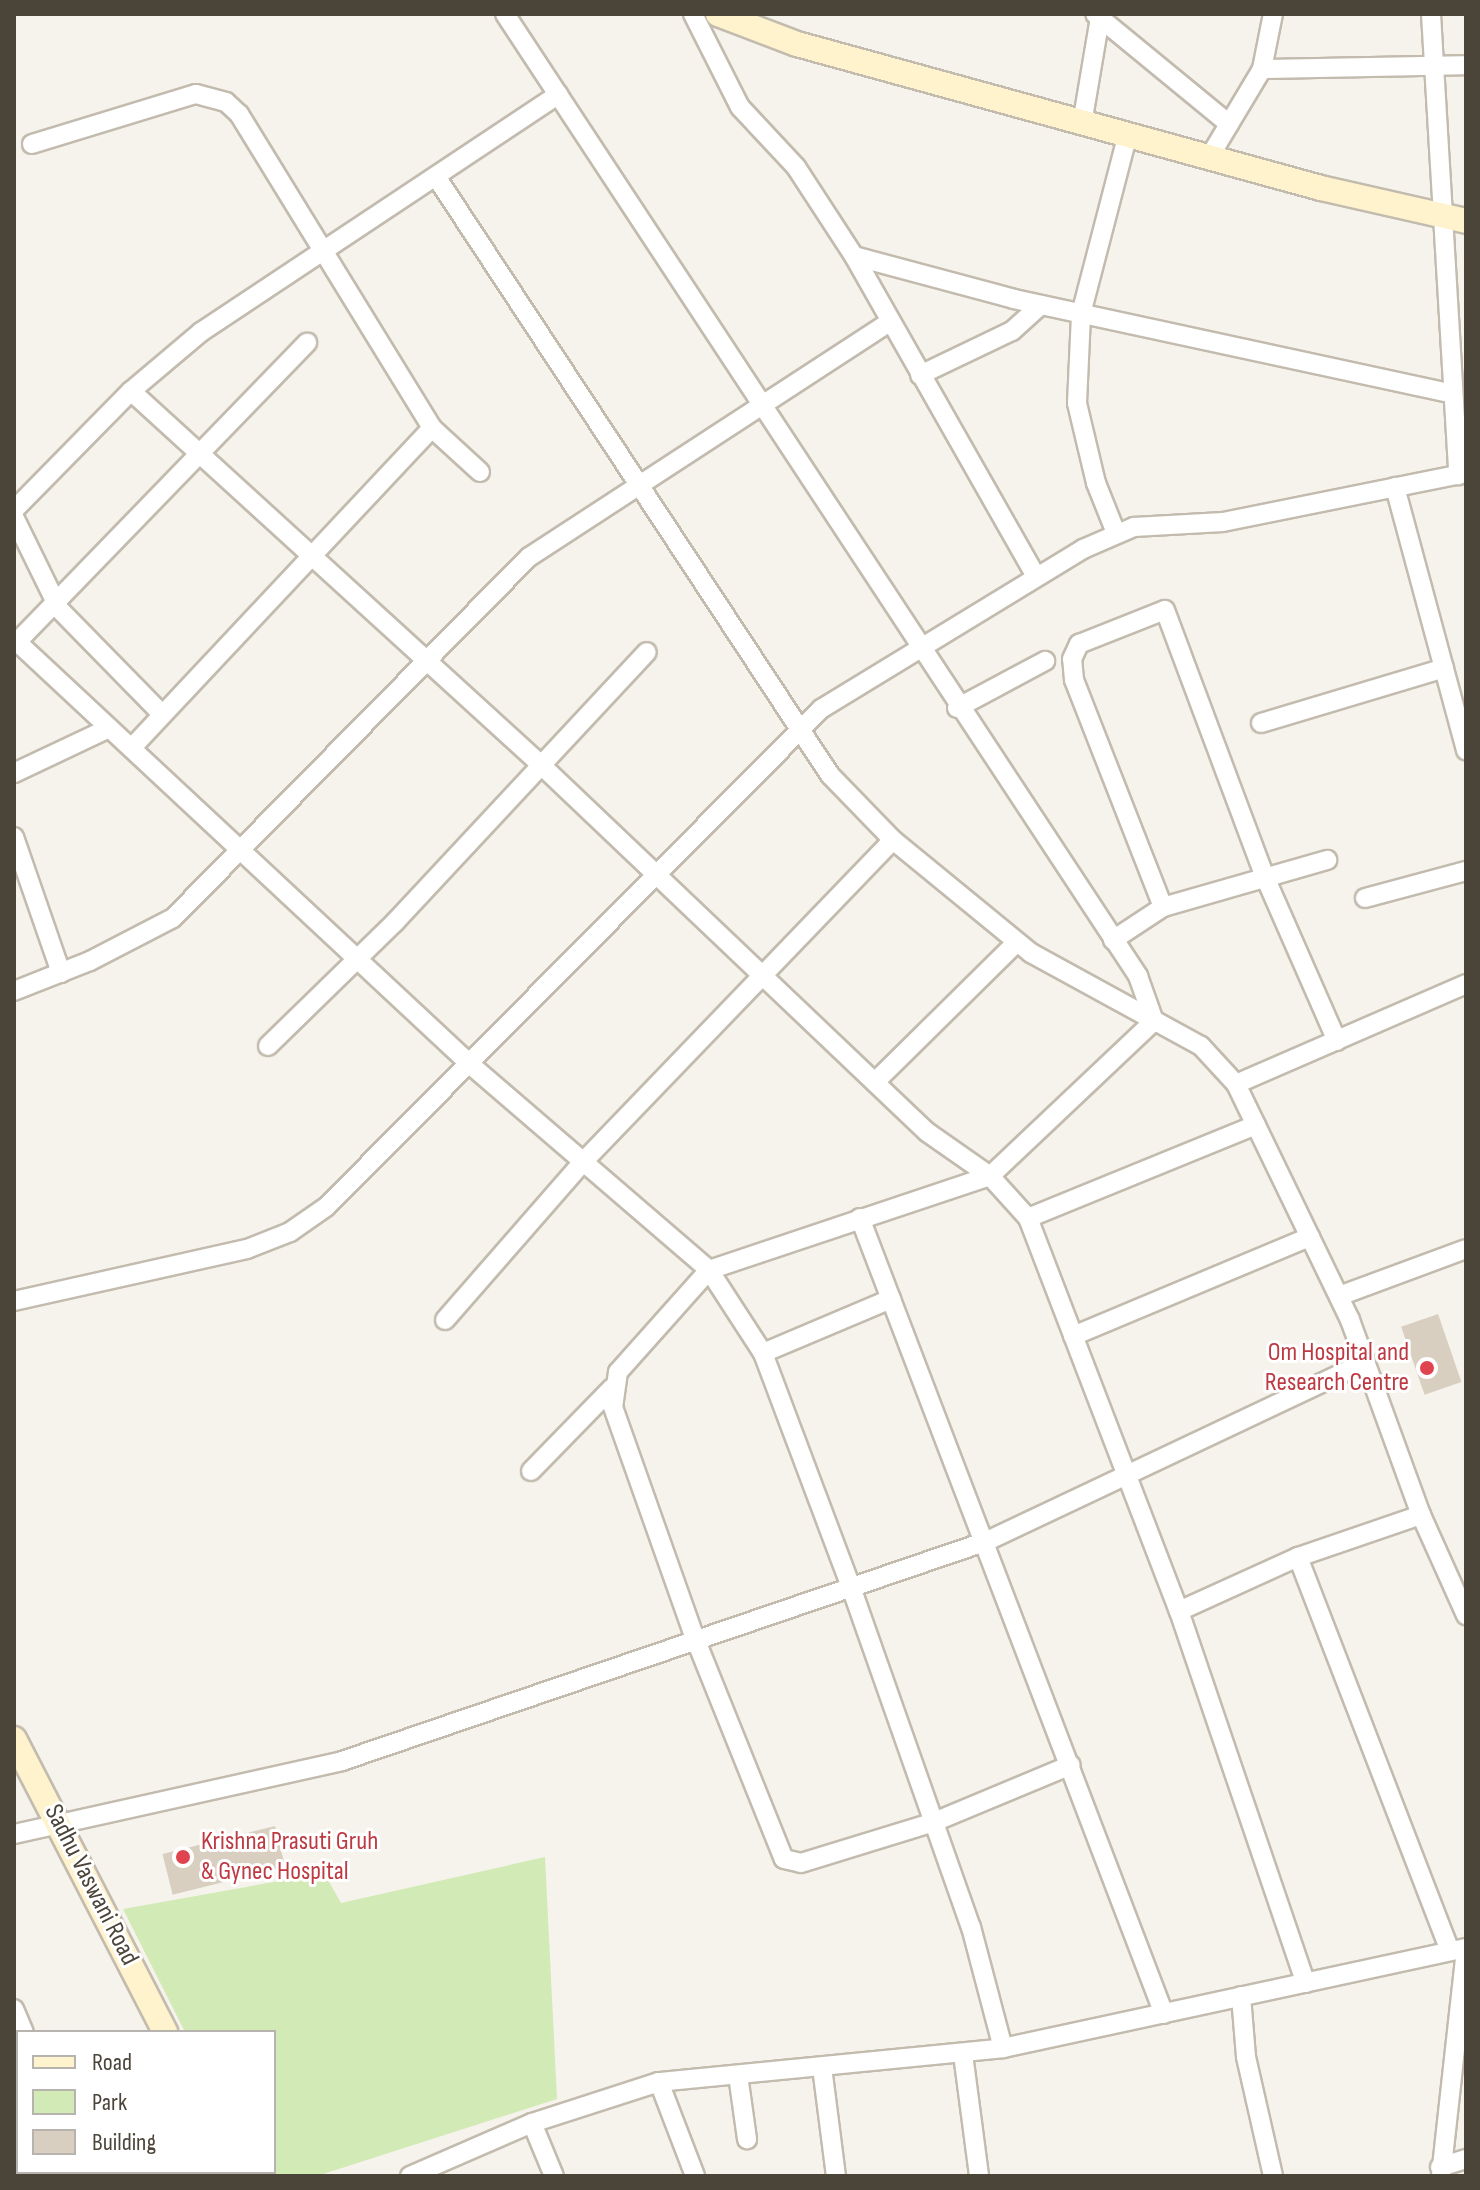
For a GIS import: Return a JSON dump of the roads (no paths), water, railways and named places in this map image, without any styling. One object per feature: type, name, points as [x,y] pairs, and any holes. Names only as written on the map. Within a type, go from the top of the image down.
[{"type":"street","points":[[505,14],[763,403],[957,708],[1138,976],[1154,1021]]},
{"type":"street","points":[[693,14],[740,107],[796,167],[854,256],[1036,576]]},
{"type":"street","points":[[718,14],[797,44],[1083,118],[1128,134],[1210,156],[1466,221]]},
{"type":"street","points":[[1210,156],[1262,69],[1273,14]]},
{"type":"street","points":[[14,1301],[165,1271],[290,1232],[326,1207],[472,1066],[654,872],[797,731],[918,648],[1036,576],[1116,533],[1223,522],[1462,474],[1452,394],[1431,14]]},
{"type":"street","points":[[1083,118],[1098,16]]},
{"type":"street","points":[[1098,16],[1229,124]]},
{"type":"street","points":[[1262,69],[1466,65]]},
{"type":"street","points":[[32,144],[213,94],[239,114],[322,256],[432,428],[480,472]]},
{"type":"street","points":[[14,510],[131,391],[201,332],[322,256],[558,95]]},
{"type":"street","points":[[1116,533],[1082,435],[1081,314],[1128,134]]},
{"type":"street","points":[[437,178],[797,731],[830,775],[893,840],[1017,942],[1201,1046],[1236,1084],[1339,1296],[1421,1515],[1466,1615]]},
{"type":"street","points":[[854,256],[1041,305],[1452,394]]},
{"type":"street","points":[[920,375],[1012,331],[1041,305]]},
{"type":"street","points":[[14,991],[61,973],[173,918],[240,856],[529,557],[890,322]]},
{"type":"street","points":[[307,343],[55,604],[16,640],[240,856],[472,1066],[709,1270],[763,1353],[851,1587],[934,1822],[1003,2048]]},
{"type":"street","points":[[131,391],[539,763],[927,1132],[990,1176],[1028,1218],[1179,1611],[1306,1983]]},
{"type":"street","points":[[131,748],[315,559],[432,428]]},
{"type":"street","points":[[1395,487],[1466,751]]},
{"type":"street","points":[[14,517],[55,604],[162,714]]},
{"type":"street","points":[[1163,907],[1074,680],[1072,659],[1079,644],[1165,610],[1265,877],[1337,1041]]},
{"type":"street","points":[[268,1046],[355,960],[647,652]]},
{"type":"street","points":[[957,708],[1045,661]]},
{"type":"street","points":[[1261,723],[1444,668]]},
{"type":"street","points":[[14,773],[109,728]]},
{"type":"street","points":[[14,837],[61,973]]},
{"type":"street","points":[[445,1320],[582,1163],[893,840]]},
{"type":"street","points":[[1113,940],[1163,907],[1327,860]]},
{"type":"street","points":[[1365,898],[1466,871]]},
{"type":"street","points":[[875,1082],[1017,942]]},
{"type":"street","points":[[1236,1084],[1466,984]]},
{"type":"street","points":[[531,1471],[612,1388],[618,1372],[709,1270],[990,1176],[1154,1021]]},
{"type":"street","points":[[1028,1218],[1256,1125]]},
{"type":"street","points":[[860,1218],[987,1541],[1164,2014]]},
{"type":"street","points":[[1073,1336],[1310,1237]]},
{"type":"street","points":[[1339,1296],[1466,1249]]},
{"type":"street","points":[[763,1353],[891,1299]]},
{"type":"street","points":[[14,1834],[342,1761],[695,1638],[987,1541],[1366,1362]]},
{"type":"street","points":[[612,1388],[695,1638],[784,1859],[801,1863],[934,1822],[1071,1765]]},
{"type":"street","points":[[1179,1611],[1298,1557],[1421,1515]]},
{"type":"street","points":[[1298,1557],[1461,1949],[1440,2172]]},
{"type":"street","name":"Sadhu Vaswani Road","points":[[14,1739],[61,1824],[164,2030]]},
{"type":"street","points":[[410,2176],[532,2123],[659,2082],[1003,2048],[1461,1949]]},
{"type":"street","points":[[1241,1996],[1246,2057],[1273,2176]]},
{"type":"street","points":[[14,2009],[23,2030]]},
{"type":"street","points":[[963,2054],[979,2176]]},
{"type":"street","points":[[822,2067],[836,2176]]},
{"type":"street","points":[[738,2075],[747,2139]]},
{"type":"street","points":[[659,2082],[695,2176]]},
{"type":"street","points":[[532,2123],[554,2176]]},
{"type":"street","points":[[1440,2172],[1466,2159]]},
{"type":"place","name":"Om Hospital and Research Centre","points":[[1427,1368]]},
{"type":"place","name":"Krishna Prasuti Gruh & Gynec Hospital","points":[[183,1857]]}]
